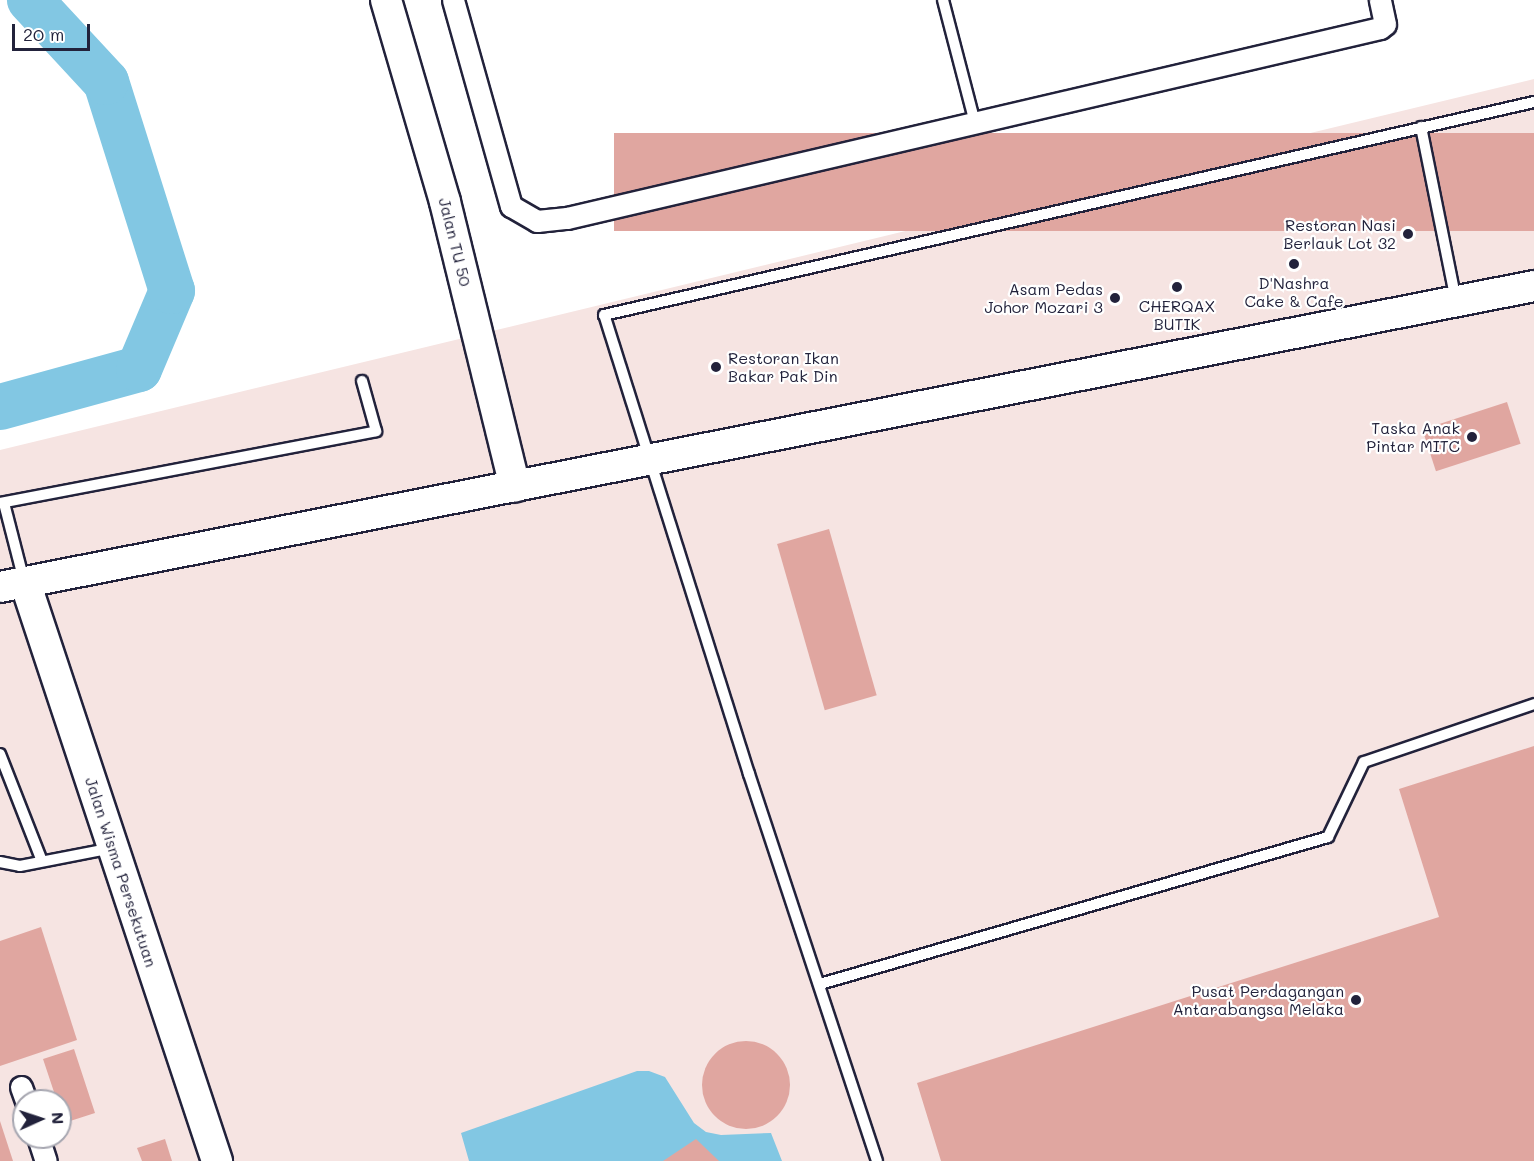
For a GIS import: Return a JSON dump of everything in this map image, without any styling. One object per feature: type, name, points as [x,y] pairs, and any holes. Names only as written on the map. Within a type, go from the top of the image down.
[{"type":"street","name":"Jalan TU 50","points":[[386,0],[445,202],[514,487]]},
{"type":"street","points":[[453,0],[511,206],[537,220],[567,219],[1380,28],[1385,24],[1380,0]]},
{"type":"street","points":[[12,585],[1534,286]]},
{"type":"street","name":"Jalan Wisma Persekutuan","points":[[12,585],[113,848],[217,1161]]},
{"type":"lane","points":[[943,0],[975,123]]},
{"type":"lane","points":[[877,1161],[749,774],[604,315],[1534,102]]},
{"type":"lane","points":[[1421,127],[1456,303]]},
{"type":"lane","points":[[12,585],[2,503],[376,431],[362,381]]},
{"type":"lane","points":[[820,984],[1328,837],[1364,762],[1534,704]]},
{"type":"lane","points":[[0,754],[42,861]]},
{"type":"lane","points":[[0,862],[20,866],[113,848]]},
{"type":"shaded area","points":[[1534,79],[1534,1161],[0,1161],[0,450]]},
{"type":"water","points":[[637,1071],[649,1071],[665,1077],[694,1123],[706,1132],[721,1135],[771,1133],[782,1161],[469,1161],[461,1133]]},
{"type":"building","points":[[614,133],[1534,133],[1534,231],[614,231]]},
{"type":"building","name":"Taska Anak Pintar MITC","points":[[1507,402],[1521,444],[1436,471],[1422,430]]},
{"type":"building","points":[[829,529],[877,695],[825,710],[777,544]]},
{"type":"building","name":"Pusat Perdagangan Antarabangsa Melaka","points":[[1534,746],[1534,1161],[941,1161],[917,1083],[1439,917],[1399,789]]},
{"type":"building","points":[[41,927],[77,1040],[0,1066],[0,941]]},
{"type":"building","points":[[746,1041],[771,1048],[783,1060],[790,1085],[783,1110],[771,1122],[746,1129],[721,1122],[709,1110],[702,1085],[709,1060],[721,1048]]},
{"type":"building","points":[[74,1049],[95,1113],[72,1120],[72,1089],[53,1089],[43,1059]]},
{"type":"building","points":[[0,1121],[13,1161],[0,1161]]},
{"type":"building","points":[[165,1139],[172,1161],[142,1161],[137,1148]]},
{"type":"building","points":[[696,1139],[719,1161],[663,1161]]},
{"type":"waterway","points":[[0,407],[139,369],[172,291],[106,82],[30,0]]},
{"type":"place","name":"Restoran Nasi Berlauk Lot 32","points":[[1408,234]]},
{"type":"place","name":"D'Nashra Cake & Cafe","points":[[1294,264]]},
{"type":"place","name":"CHERQAX BUTIK","points":[[1177,287]]},
{"type":"place","name":"Asam Pedas Johor Mozari 3","points":[[1115,298]]},
{"type":"place","name":"Restoran Ikan Bakar Pak Din","points":[[716,367]]},
{"type":"place","name":"Taska Anak Pintar MITC","points":[[1472,437]]},
{"type":"place","name":"Pusat Perdagangan Antarabangsa Melaka","points":[[1356,1000]]}]
